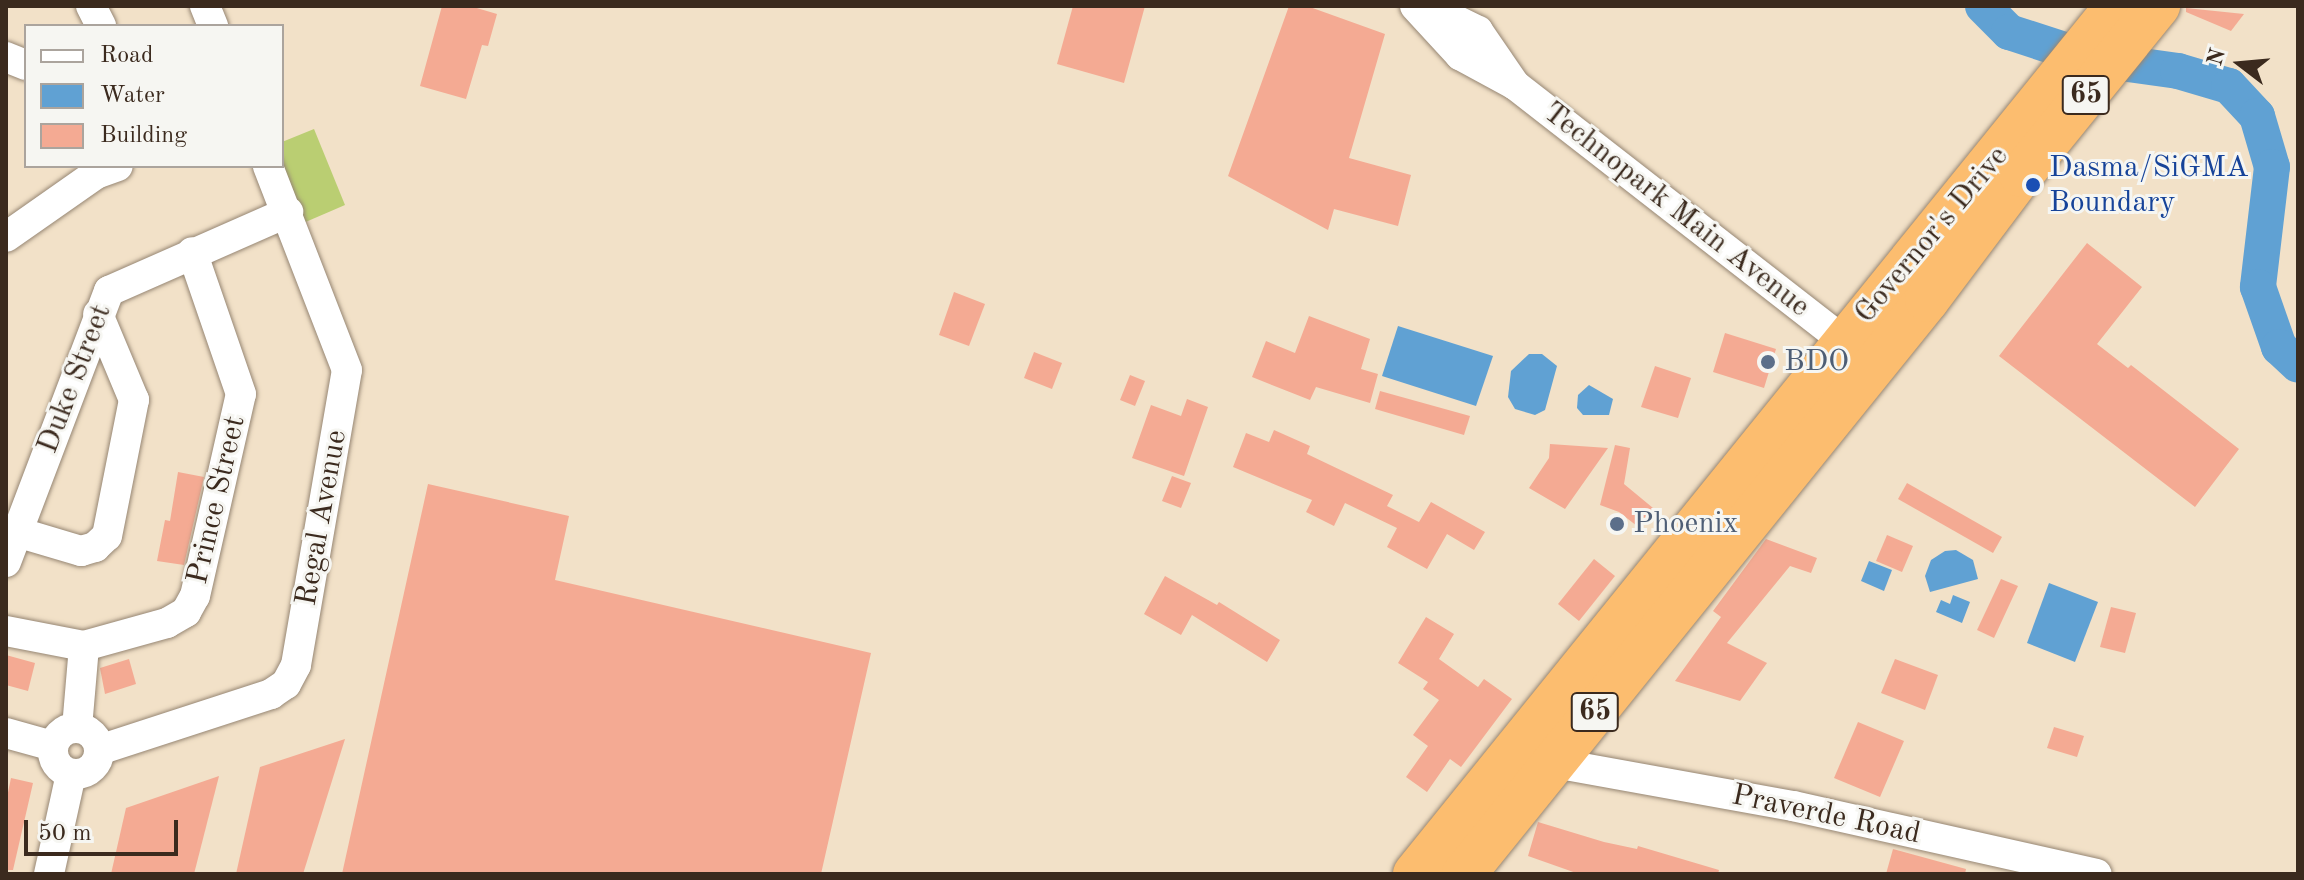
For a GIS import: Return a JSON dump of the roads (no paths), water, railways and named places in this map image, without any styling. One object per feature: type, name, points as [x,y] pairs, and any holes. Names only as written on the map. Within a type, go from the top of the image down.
[{"type":"highway","name":"Governor's Drive","points":[[1415,874],[1859,353],[2142,9]]},
{"type":"highway","name":"Governor's Drive","points":[[1464,874],[1554,763],[1859,353]]},
{"type":"street","points":[[91,6],[100,24]]},
{"type":"street","name":"Technopark Main Avenue","points":[[1415,6],[1460,55],[1515,85],[1859,353]]},
{"type":"street","name":"Technopark Main Avenue","points":[[1427,6],[1478,31],[1515,85]]},
{"type":"street","points":[[7,240],[96,174],[112,168]]},
{"type":"street","name":"Regal Avenue","points":[[99,750],[271,694],[286,684],[296,665],[347,370],[269,168]]},
{"type":"street","name":"Duke Street","points":[[6,562],[109,291],[288,212]]},
{"type":"street","name":"Prince Street","points":[[84,646],[167,623],[186,612],[195,596],[241,394],[192,252]]},
{"type":"street","points":[[17,532],[81,551],[95,547],[107,536],[134,400],[98,314]]},
{"type":"street","points":[[6,631],[84,646],[77,728]]},
{"type":"street","points":[[77,728],[92,735],[99,750],[94,766],[79,775],[71,774],[54,761],[53,746],[64,731],[77,728]]},
{"type":"street","points":[[6,733],[53,746]]},
{"type":"street","name":"Praverde Road","points":[[1554,763],[1793,806],[2096,874]]},
{"type":"street","points":[[49,874],[71,774]]},
{"type":"water","points":[[1398,326],[1493,356],[1476,406],[1382,376]]},
{"type":"water","points":[[1529,354],[1542,354],[1557,366],[1545,410],[1535,415],[1515,409],[1508,397],[1511,371]]},
{"type":"water","points":[[1589,385],[1613,399],[1609,415],[1583,415],[1577,408],[1578,395]]},
{"type":"water","points":[[1956,550],[1973,560],[1978,579],[1930,592],[1925,576],[1931,560],[1945,551]]},
{"type":"water","points":[[1869,561],[1892,570],[1884,591],[1861,581]]},
{"type":"water","points":[[2049,583],[2098,602],[2075,662],[2027,643]]},
{"type":"water","points":[[1953,595],[1970,602],[1962,623],[1936,612],[1941,600],[1950,604]]},
{"type":"waterway","points":[[1983,6],[2009,32],[2092,59],[2178,71],[2229,86],[2257,116],[2272,167],[2258,287],[2279,347],[2298,365]]},
{"type":"place","name":"Dasma/SiGMA Boundary","points":[[2033,185]]},
{"type":"place","name":"BDO","points":[[1768,362]]},
{"type":"place","name":"Phoenix","points":[[1617,524]]}]
